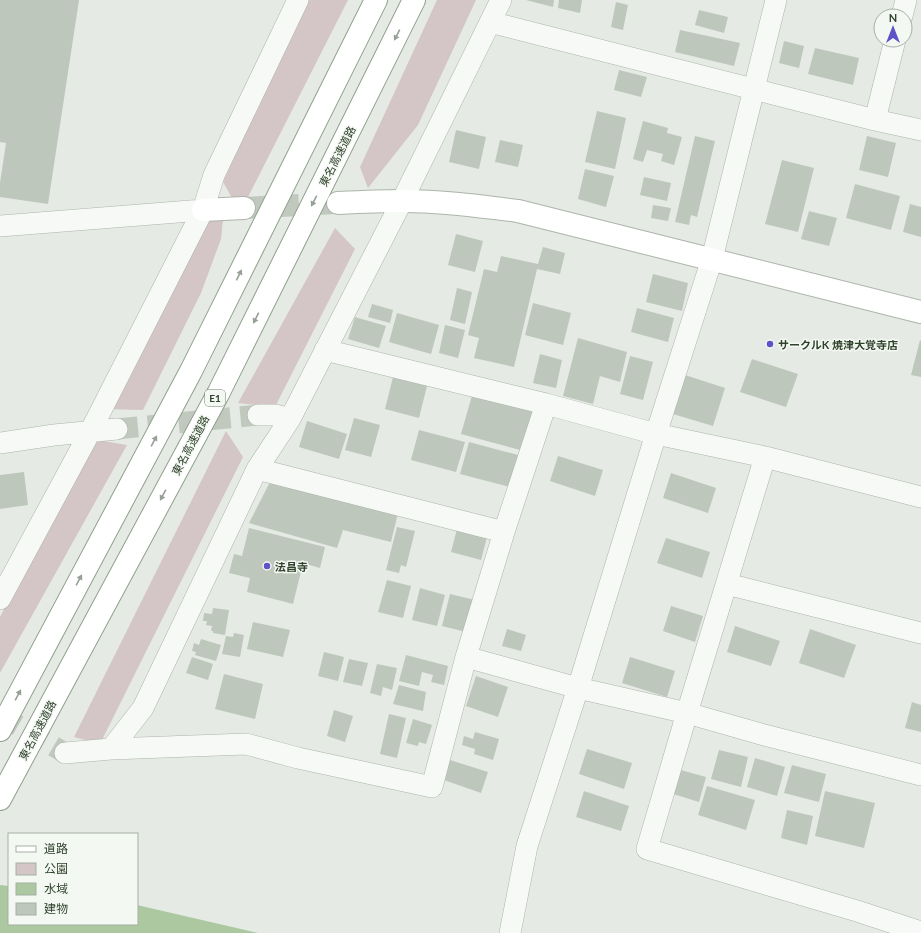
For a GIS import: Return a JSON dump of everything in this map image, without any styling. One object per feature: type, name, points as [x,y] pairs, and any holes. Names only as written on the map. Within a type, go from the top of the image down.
[{"type":"main road","points":[[0,730],[191,371],[376,0]]},
{"type":"main road","name":"東名高速道路","points":[[2,795],[218,392],[414,0]]},
{"type":"main road","points":[[338,203],[402,201],[467,204],[518,211],[921,312]]},
{"type":"main road","points":[[202,210],[244,208]]},
{"type":"street","points":[[0,599],[90,432],[202,210],[214,175],[298,0]]},
{"type":"street","points":[[111,749],[143,708],[257,469],[290,419],[402,201],[501,0]]},
{"type":"street","points":[[510,933],[527,846],[712,259],[776,0]]},
{"type":"street","points":[[490,22],[875,120],[921,130]]},
{"type":"street","points":[[875,120],[894,48]]},
{"type":"street","points":[[0,226],[202,210]]},
{"type":"street","points":[[325,350],[546,404],[656,434],[765,457],[921,497]]},
{"type":"street","points":[[65,753],[111,749],[246,744],[298,758],[432,786],[466,658],[504,532],[546,404]]},
{"type":"street","points":[[258,415],[275,415],[290,419]]},
{"type":"street","points":[[0,443],[54,435],[117,429]]},
{"type":"street","points":[[765,457],[647,849],[857,911],[921,932]]},
{"type":"street","points":[[257,469],[504,532]]},
{"type":"street","points":[[727,584],[921,633]]},
{"type":"street","points":[[466,658],[578,688],[687,713],[764,735],[921,775]]},
{"type":"green space","points":[[307,0],[348,0],[248,197],[232,198],[223,182]]},
{"type":"green space","points":[[437,0],[476,0],[418,125],[368,188],[360,167]]},
{"type":"green space","points":[[223,219],[221,239],[201,293],[143,410],[102,409],[205,222]]},
{"type":"green space","points":[[335,228],[355,249],[275,407],[238,403]]},
{"type":"green space","points":[[226,431],[243,457],[100,744],[74,737]]},
{"type":"green space","points":[[97,440],[127,445],[0,673],[0,617]]},
{"type":"water","points":[[0,885],[8,886],[8,925],[138,925],[138,905],[258,933],[0,933]]},
{"type":"building","points":[[0,0],[79,0],[48,204],[0,197],[0,183],[6,143],[0,142]]},
{"type":"building","points":[[526,0],[554,0],[553,7]]},
{"type":"building","points":[[559,0],[582,0],[580,13],[558,8]]},
{"type":"building","points":[[616,2],[628,5],[623,30],[611,27]]},
{"type":"building","points":[[699,10],[728,17],[724,33],[695,25]]},
{"type":"building","points":[[680,30],[740,43],[734,66],[675,52]]},
{"type":"building","points":[[784,41],[804,46],[799,68],[779,63]]},
{"type":"building","points":[[815,48],[859,58],[853,85],[808,74]]},
{"type":"building","points":[[619,70],[647,77],[641,97],[614,90]]},
{"type":"building","points":[[597,111],[626,118],[615,169],[585,162]]},
{"type":"building","points":[[643,121],[668,128],[667,133],[682,137],[674,165],[661,161],[663,154],[647,150],[643,162],[633,159]]},
{"type":"building","points":[[456,130],[486,137],[479,169],[449,162]]},
{"type":"building","points":[[695,136],[715,141],[697,217],[691,215],[689,225],[675,222]]},
{"type":"building","points":[[867,136],[896,143],[888,177],[859,170]]},
{"type":"building","points":[[500,140],[523,145],[518,167],[495,162]]},
{"type":"building","points":[[782,160],[814,168],[798,232],[765,224]]},
{"type":"building","points":[[585,169],[614,176],[606,207],[578,199]]},
{"type":"building","points":[[644,177],[671,183],[667,201],[640,195]]},
{"type":"building","points":[[855,184],[900,196],[891,230],[846,218]]},
{"type":"building","points":[[910,204],[921,207],[921,237],[903,232]]},
{"type":"building","points":[[653,205],[671,208],[668,221],[651,218]]},
{"type":"building","points":[[809,211],[837,218],[829,246],[801,239]]},
{"type":"building","points":[[456,234],[483,241],[475,272],[448,265]]},
{"type":"building","points":[[543,247],[565,253],[560,274],[537,269],[514,367],[474,358],[479,338],[468,335],[484,269],[497,272],[501,256],[538,264]]},
{"type":"building","points":[[653,274],[688,283],[682,311],[646,302]]},
{"type":"building","points":[[457,288],[472,292],[465,324],[450,320]]},
{"type":"building","points":[[533,303],[571,313],[563,345],[525,335]]},
{"type":"building","points":[[372,304],[393,310],[390,323],[368,317]]},
{"type":"building","points":[[637,308],[674,318],[668,342],[631,332]]},
{"type":"building","points":[[397,313],[439,325],[431,354],[389,342]]},
{"type":"building","points":[[355,317],[386,326],[379,348],[348,339]]},
{"type":"building","points":[[445,325],[465,330],[458,358],[439,353]]},
{"type":"building","points":[[578,338],[627,352],[620,382],[600,376],[593,404],[563,396]]},
{"type":"building","points":[[920,340],[921,341],[921,377],[911,375]]},
{"type":"building","points":[[540,354],[562,360],[556,388],[533,383]]},
{"type":"building","points":[[630,356],[653,362],[643,400],[620,394]]},
{"type":"building","points":[[752,359],[798,374],[786,407],[740,392]]},
{"type":"building","points":[[685,375],[725,388],[713,426],[673,414]]},
{"type":"building","points":[[393,377],[427,386],[419,418],[385,409]]},
{"type":"building","points":[[473,392],[531,407],[534,414],[524,451],[461,434]]},
{"type":"building","points":[[354,418],[380,425],[371,457],[345,450]]},
{"type":"building","points":[[307,421],[347,434],[339,459],[299,447]]},
{"type":"building","points":[[419,430],[465,442],[456,472],[411,460]]},
{"type":"building","points":[[469,442],[518,455],[510,487],[460,474]]},
{"type":"building","points":[[558,456],[603,470],[595,496],[550,481]]},
{"type":"building","points":[[24,472],[28,505],[0,509],[0,475]]},
{"type":"building","points":[[671,473],[716,488],[708,513],[663,498]]},
{"type":"building","points":[[271,480],[398,513],[391,542],[343,530],[337,548],[249,523]]},
{"type":"building","points":[[397,527],[415,531],[406,567],[401,565],[399,573],[386,570]]},
{"type":"building","name":"法昌寺","points":[[249,528],[325,547],[320,568],[303,563],[293,604],[247,592],[250,578],[229,573],[234,554],[242,556]]},
{"type":"building","points":[[457,529],[487,537],[481,560],[451,552]]},
{"type":"building","points":[[666,538],[710,552],[702,578],[657,563]]},
{"type":"building","points":[[387,580],[411,586],[403,618],[378,612]]},
{"type":"building","points":[[420,588],[445,595],[437,626],[412,620]]},
{"type":"building","points":[[450,594],[475,600],[466,632],[442,626]]},
{"type":"building","points":[[671,606],[703,616],[695,642],[663,631]]},
{"type":"building","points":[[213,608],[229,610],[225,635],[213,633],[213,631],[211,631],[212,626],[206,625],[207,621],[203,621],[204,613],[212,614]]},
{"type":"building","points":[[253,622],[290,630],[283,657],[247,649]]},
{"type":"building","points":[[735,626],[780,641],[771,666],[727,652]]},
{"type":"building","points":[[507,629],[526,635],[521,651],[502,646]]},
{"type":"building","points":[[810,629],[856,645],[844,678],[799,663]]},
{"type":"building","points":[[234,633],[244,635],[240,657],[222,654],[226,636],[233,637]]},
{"type":"building","points":[[201,639],[221,645],[216,661],[195,655],[196,652],[192,651],[194,643],[199,645]]},
{"type":"building","points":[[324,652],[344,657],[338,681],[318,676]]},
{"type":"building","points":[[406,655],[448,666],[444,685],[431,682],[433,675],[422,672],[419,686],[399,681]]},
{"type":"building","points":[[192,657],[213,664],[208,680],[186,673]]},
{"type":"building","points":[[630,657],[675,671],[667,697],[622,683]]},
{"type":"building","points":[[349,659],[368,663],[362,686],[343,682]]},
{"type":"building","points":[[377,664],[397,668],[392,690],[383,687],[381,696],[370,693]]},
{"type":"building","points":[[224,674],[263,684],[255,719],[215,709]]},
{"type":"building","points":[[476,676],[508,687],[498,717],[466,706]]},
{"type":"building","points":[[399,685],[426,692],[423,711],[393,704]]},
{"type":"building","points":[[912,702],[921,705],[921,732],[905,728]]},
{"type":"building","points":[[334,710],[353,716],[345,742],[327,736]]},
{"type":"building","points":[[389,714],[406,718],[397,758],[380,754]]},
{"type":"building","points":[[413,719],[432,725],[426,744],[419,742],[418,746],[406,743]]},
{"type":"building","points":[[475,732],[499,739],[493,760],[474,754],[475,749],[462,745],[464,736],[473,739]]},
{"type":"building","points":[[587,749],[632,763],[624,789],[579,774]]},
{"type":"building","points":[[719,750],[748,757],[741,787],[711,779]]},
{"type":"building","points":[[755,758],[785,767],[777,796],[747,787]]},
{"type":"building","points":[[450,760],[488,772],[481,793],[444,780]]},
{"type":"building","points":[[792,765],[826,774],[819,802],[784,793]]},
{"type":"building","points":[[677,769],[706,777],[699,802],[670,793]]},
{"type":"building","points":[[707,786],[755,800],[746,830],[698,815]]},
{"type":"building","points":[[584,791],[629,806],[621,831],[576,817]]},
{"type":"building","points":[[825,791],[875,803],[864,848],[815,836]]},
{"type":"building","points":[[787,810],[813,816],[807,845],[781,838]]},
{"type":"tunnel","points":[[244,208],[338,203]]},
{"type":"tunnel","points":[[117,429],[258,415]]},
{"type":"tunnel","points":[[0,715],[65,753]]},
{"type":"place","name":"サークルK 焼津大覚寺店","points":[[770,344]]},
{"type":"place","name":"法昌寺","points":[[267,566]]}]
